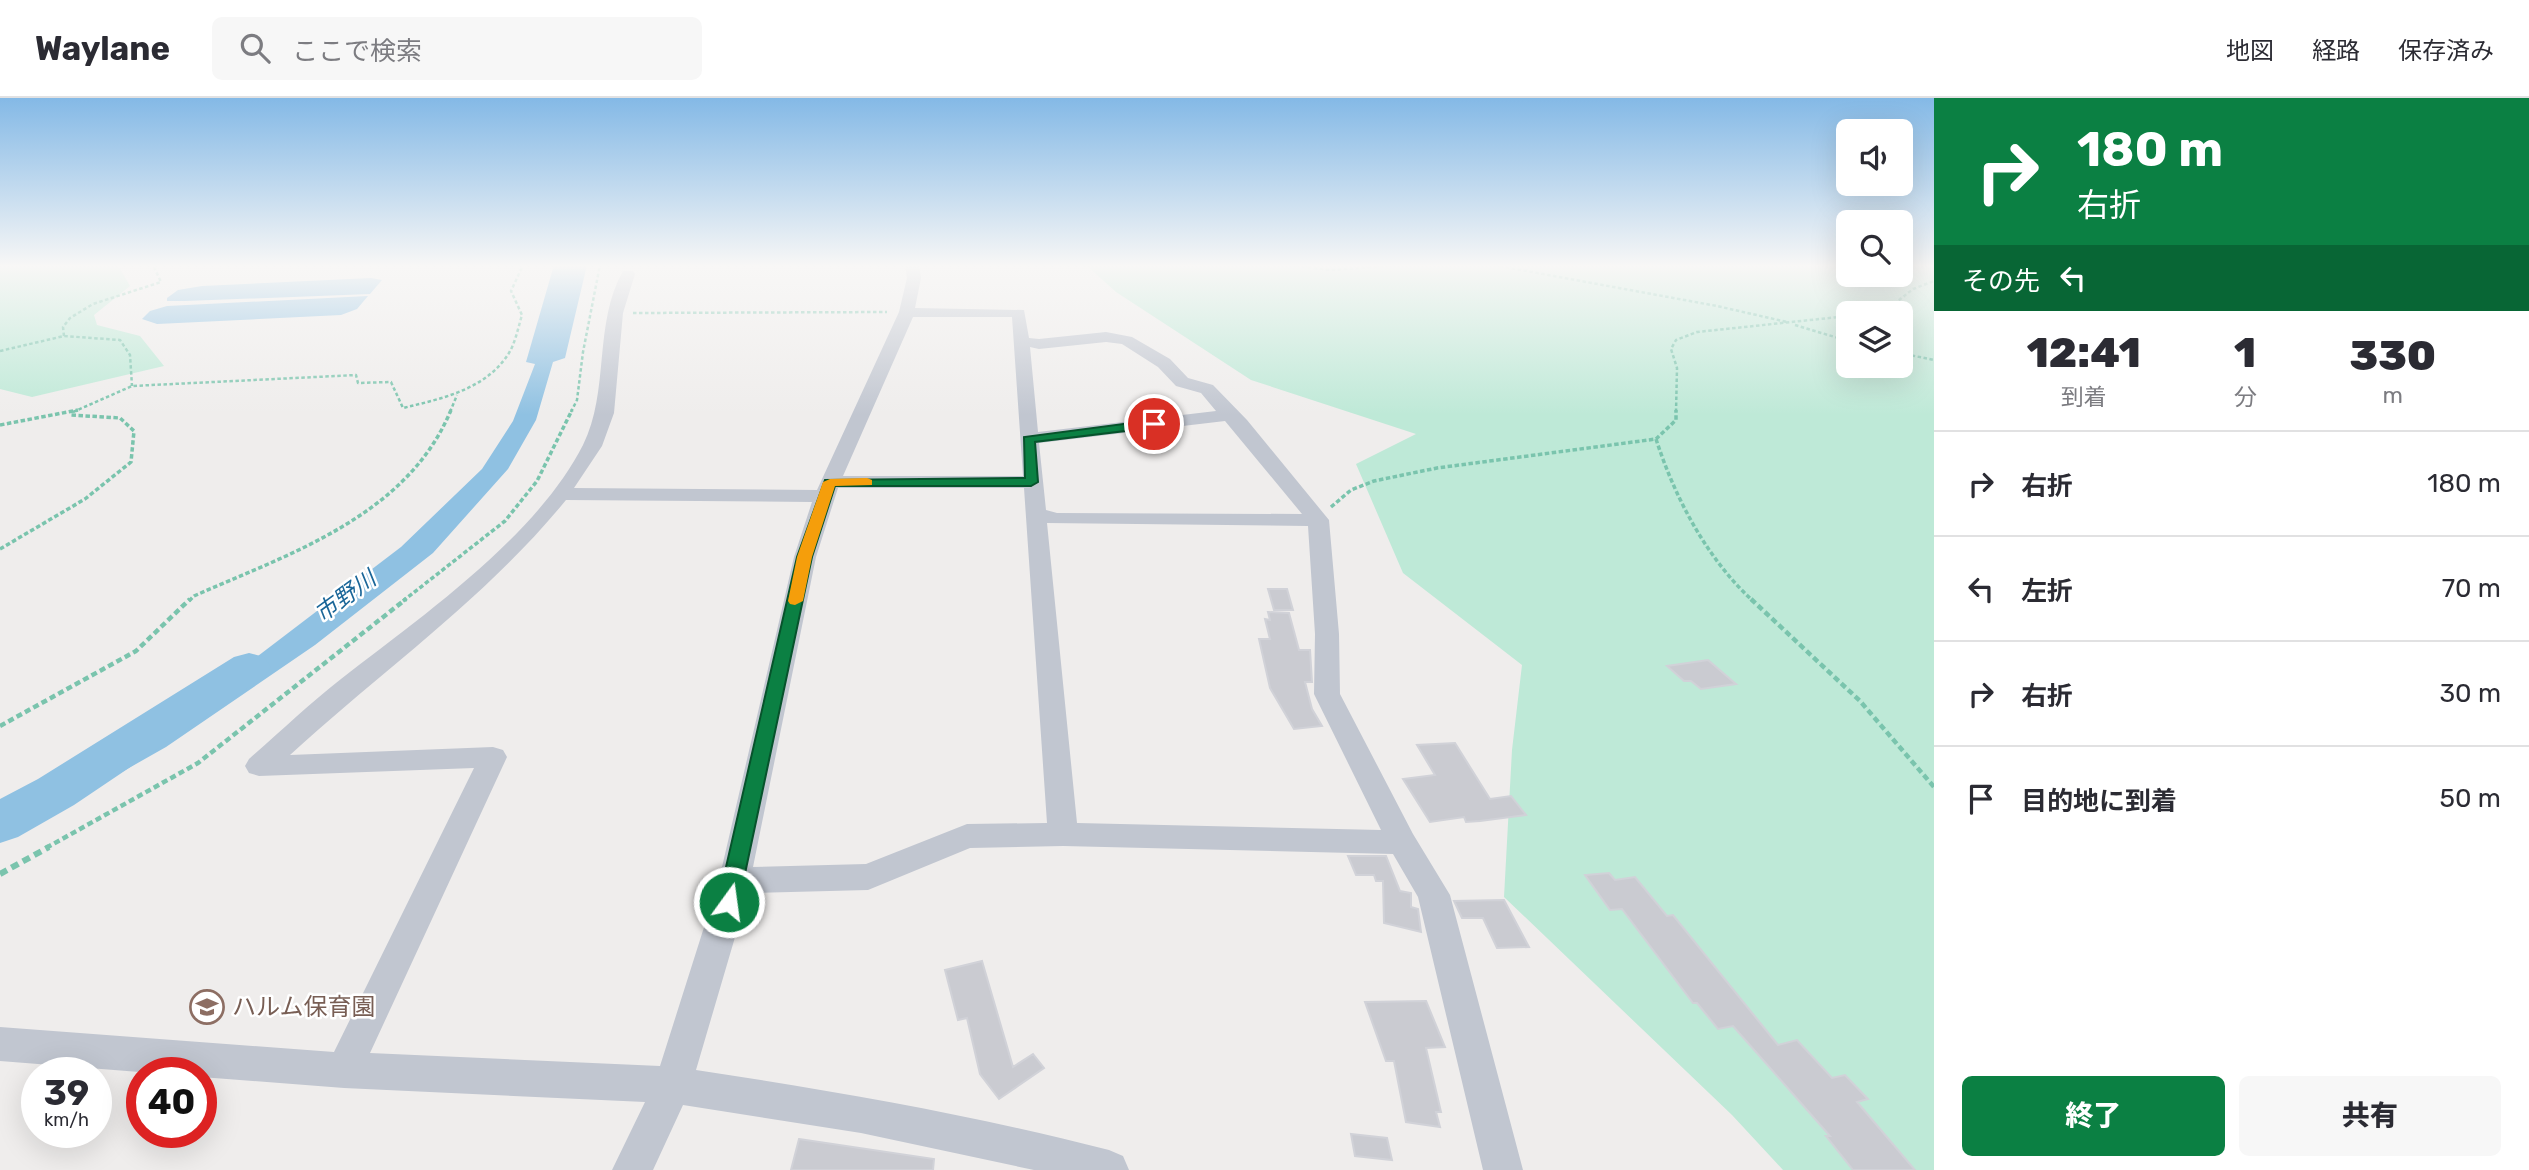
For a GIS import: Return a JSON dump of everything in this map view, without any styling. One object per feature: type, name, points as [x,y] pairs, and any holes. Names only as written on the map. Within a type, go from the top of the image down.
[{"type":"street","points":[[344,1070],[493,757],[259,766],[347,688],[435,619],[490,570],[525,536],[560,494],[592,446],[605,413],[615,315]]},
{"type":"street","points":[[632,1170],[673,1085],[717,947],[735,880],[805,557],[827,489],[906,315]]},
{"type":"street","points":[[1019,315],[1031,482],[1063,834]]},
{"type":"street","points":[[1021,341],[1039,344],[1105,337],[1126,340],[1164,363],[1182,382],[1207,389],[1240,424],[1318,520],[1327,634],[1327,694],[1402,842],[1434,895],[1503,1170]]},
{"type":"street","points":[[1028,439],[1229,415]]},
{"type":"street","points":[[560,494],[1031,482]]},
{"type":"street","points":[[1034,514],[1057,519],[1318,520]]},
{"type":"street","points":[[735,880],[868,877],[967,836],[1063,834],[1402,842]]},
{"type":"street","points":[[0,1044],[344,1070],[673,1085],[860,1114],[1006,1143],[1109,1170]]},
{"type":"path","points":[[64,336],[64,327],[74,315]]},
{"type":"path","points":[[0,425],[66,414],[132,386],[356,375],[358,383],[391,382],[403,408],[457,395],[497,368],[509,354],[522,315]]},
{"type":"path","points":[[0,874],[198,763],[505,521],[537,481],[576,400],[590,315]]},
{"type":"path","points":[[1756,315],[1836,337]]},
{"type":"path","points":[[1318,520],[1350,490],[1374,481],[1437,468],[1656,439],[1676,420],[1676,368],[1671,349],[1676,340],[1697,332],[1836,317]]},
{"type":"path","points":[[0,351],[64,336],[110,338],[126,344],[133,366],[132,386]]},
{"type":"path","points":[[1913,356],[1934,360]]},
{"type":"path","points":[[0,726],[136,650],[194,596],[329,537],[392,493],[440,436],[457,395]]},
{"type":"path","points":[[0,549],[78,504],[131,462],[134,432],[120,418],[66,414]]},
{"type":"path","points":[[1656,439],[1672,481],[1694,524],[1720,565],[1743,592],[1860,701],[1934,786]]},
{"type":"green space","points":[[0,315],[94,315],[97,325],[140,336],[164,366],[32,397],[0,389]]},
{"type":"green space","points":[[1151,315],[1836,315],[1836,378],[1913,378],[1913,315],[1934,315],[1934,1170],[1783,1170],[1732,1115],[1504,897],[1512,750],[1522,665],[1403,573],[1356,464],[1416,434],[1251,380]]},
{"type":"water","points":[[146,315],[340,315],[157,324],[142,319]]},
{"type":"water","points":[[540,315],[575,315],[565,358],[553,362],[536,420],[508,469],[433,553],[315,645],[166,747],[0,841],[0,817],[161,730],[401,547],[482,469],[513,421],[535,364],[526,362]]},
{"type":"building","points":[[1268,589],[1287,589],[1293,610],[1274,610]]},
{"type":"building","points":[[1268,612],[1289,613],[1299,650],[1310,650],[1312,682],[1305,682],[1312,709],[1322,726],[1294,729],[1270,688],[1259,639],[1270,639],[1265,619],[1270,620]]},
{"type":"building","points":[[1708,660],[1736,684],[1701,689],[1691,681],[1684,681],[1667,666]]},
{"type":"building","points":[[1455,743],[1490,799],[1511,796],[1526,815],[1480,821],[1466,822],[1464,817],[1430,822],[1403,779],[1435,775],[1417,745]]},
{"type":"building","points":[[1348,856],[1386,856],[1400,891],[1411,893],[1411,907],[1418,909],[1421,932],[1384,923],[1383,881],[1376,881],[1374,875],[1356,875]]},
{"type":"building","points":[[1609,873],[1615,880],[1635,877],[1667,916],[1673,915],[1778,1045],[1797,1040],[1832,1078],[1845,1075],[1868,1099],[1857,1102],[1915,1170],[1853,1170],[1826,1136],[1830,1136],[1733,1026],[1718,1029],[1697,1003],[1693,1003],[1622,909],[1610,910],[1585,875]]},
{"type":"building","points":[[1504,900],[1529,947],[1497,948],[1483,918],[1462,918],[1454,901]]},
{"type":"building","points":[[982,961],[1013,1067],[1033,1054],[1044,1068],[999,1099],[980,1074],[967,1018],[958,1020],[945,970]]},
{"type":"building","points":[[1426,1001],[1445,1047],[1426,1048],[1441,1112],[1436,1112],[1440,1127],[1406,1122],[1394,1061],[1386,1061],[1365,1002]]},
{"type":"building","points":[[1351,1134],[1387,1138],[1392,1160],[1355,1156]]},
{"type":"building","points":[[799,1139],[934,1159],[933,1170],[791,1170]]},
{"type":"waterway","name":"市野川","points":[[0,823],[56,792],[249,667]]},
{"type":"slow traffic","points":[[795,601],[805,557],[830,482],[867,482]]},
{"type":"place","name":"ハルム保育園","points":[[207,1007]]},
{"type":"route","points":[[729,902],[805,557],[830,482],[1031,482],[1028,439],[1154,424]]}]
